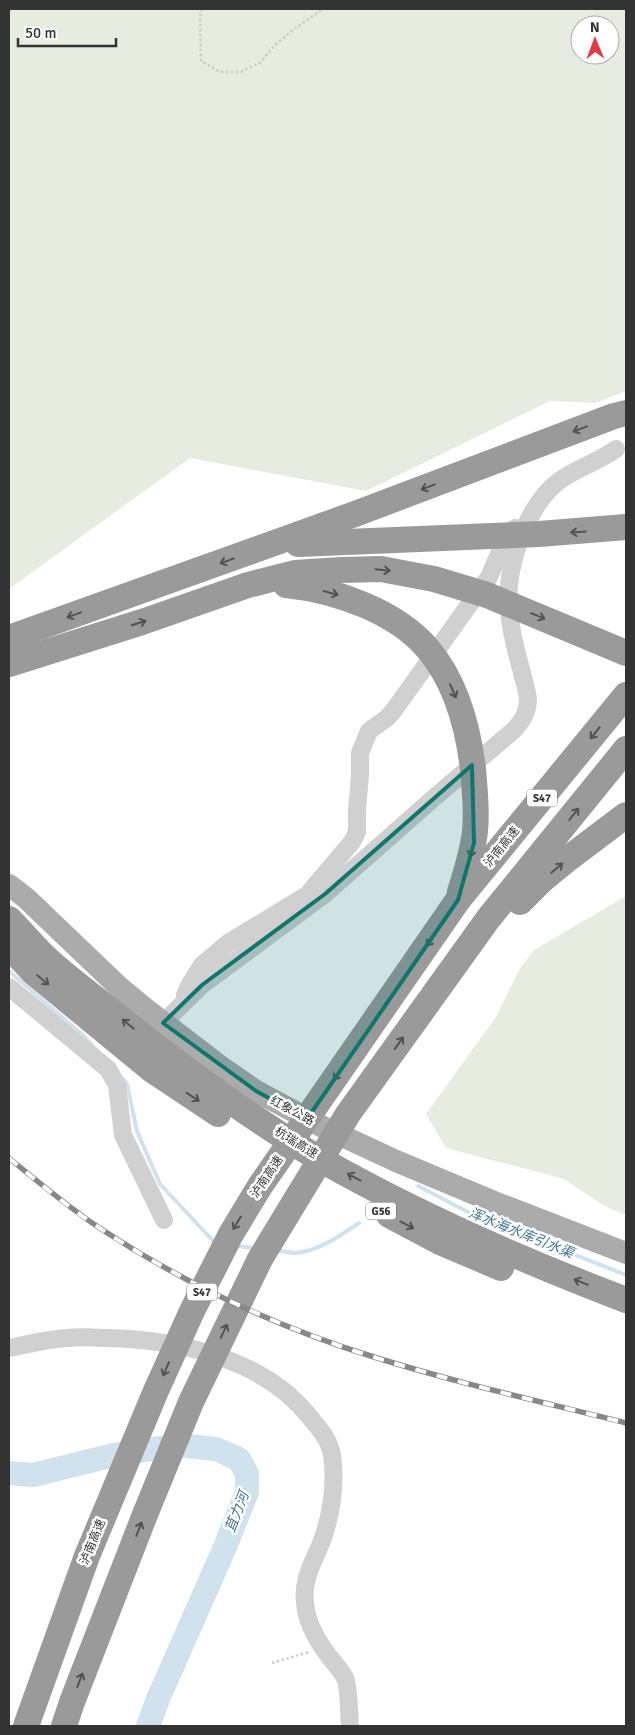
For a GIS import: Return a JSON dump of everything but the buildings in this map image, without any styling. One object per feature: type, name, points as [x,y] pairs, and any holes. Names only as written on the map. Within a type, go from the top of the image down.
[{"type":"highway","points":[[9,638],[355,514],[626,413]]},
{"type":"highway","points":[[264,547],[330,542],[538,534],[626,527]]},
{"type":"highway","points":[[9,664],[142,622],[248,584],[295,573],[381,569],[434,579],[487,595],[626,653]]},
{"type":"highway","points":[[248,584],[302,586],[359,602],[406,630],[427,648],[436,659],[452,688],[458,704],[471,754],[474,780],[474,844],[458,900]]},
{"type":"highway","name":"泸南高速","points":[[26,1726],[87,1556],[155,1393],[192,1311],[231,1234],[260,1186],[458,900],[626,695]]},
{"type":"highway","name":"S47","points":[[64,1726],[115,1591],[191,1402],[260,1259],[348,1114],[488,919],[626,749]]},
{"type":"highway","points":[[458,961],[541,881],[626,815]]},
{"type":"highway","name":"杭瑞高速","points":[[9,918],[46,958],[159,1062],[226,1098],[302,1148],[399,1201],[536,1264],[626,1300]]},
{"type":"highway","name":"杭瑞高速","points":[[9,946],[33,972],[159,1062],[293,1165],[440,1242],[626,1319]]},
{"type":"main road","name":"红象公路","points":[[9,885],[26,898],[118,986],[163,1023],[256,1091],[324,1128],[396,1160],[494,1202],[626,1254]]},
{"type":"street","points":[[163,1023],[202,985],[326,894],[522,721],[527,710],[528,698],[512,627],[509,602],[511,566],[519,541],[528,521],[548,490],[558,481],[594,463],[616,449]]},
{"type":"street","points":[[182,1005],[190,984],[202,965],[228,943],[307,895],[352,842],[357,832],[360,753],[369,731],[387,718],[394,710],[489,577],[499,554],[521,518],[539,503]]},
{"type":"street","points":[[9,987],[108,1069],[117,1085],[123,1135],[164,1220]]},
{"type":"street","points":[[9,1348],[60,1339],[93,1337],[150,1340],[188,1347],[231,1362],[261,1376],[300,1404],[328,1440],[333,1462],[334,1483],[329,1518],[322,1540],[308,1570],[304,1601],[308,1619],[323,1648],[346,1679],[350,1726]]},
{"type":"path","points":[[202,9],[200,16],[201,61],[220,72],[241,72],[261,62],[274,46],[322,9]]},
{"type":"path","points":[[272,1663],[323,1648]]},
{"type":"highlighted area","points":[[472,765],[474,843],[458,900],[307,1119],[256,1091],[163,1023],[202,985],[325,894]]},
{"type":"shaded area","points":[[9,9],[626,9],[626,391],[595,403],[550,401],[366,491],[190,458],[9,589]]},
{"type":"shaded area","points":[[626,896],[626,1214],[622,1214],[603,1205],[564,1179],[446,1148],[426,1114],[496,1017],[519,970],[534,950]]},
{"type":"waterway","name":"浑水海水库引水渠","points":[[9,971],[93,1046]]},
{"type":"waterway","name":"浑水海水库引水渠","points":[[123,1079],[127,1084],[137,1131],[160,1184],[215,1243]]},
{"type":"waterway","name":"浑水海水库引水渠","points":[[418,1186],[470,1213],[626,1275]]},
{"type":"waterway","name":"浑水海水库引水渠","points":[[276,1250],[296,1253],[305,1252],[329,1242],[359,1223]]},
{"type":"waterway","name":"浑水海水库引水渠","points":[[237,1246],[254,1248]]},
{"type":"waterway","name":"苴力河","points":[[9,1473],[33,1475],[114,1455],[178,1445],[216,1449],[239,1459],[247,1474],[247,1492],[148,1726]]},
{"type":"railway","points":[[9,1158],[75,1211],[130,1247],[197,1285],[266,1317],[302,1332],[374,1357],[500,1392],[626,1423]]}]
